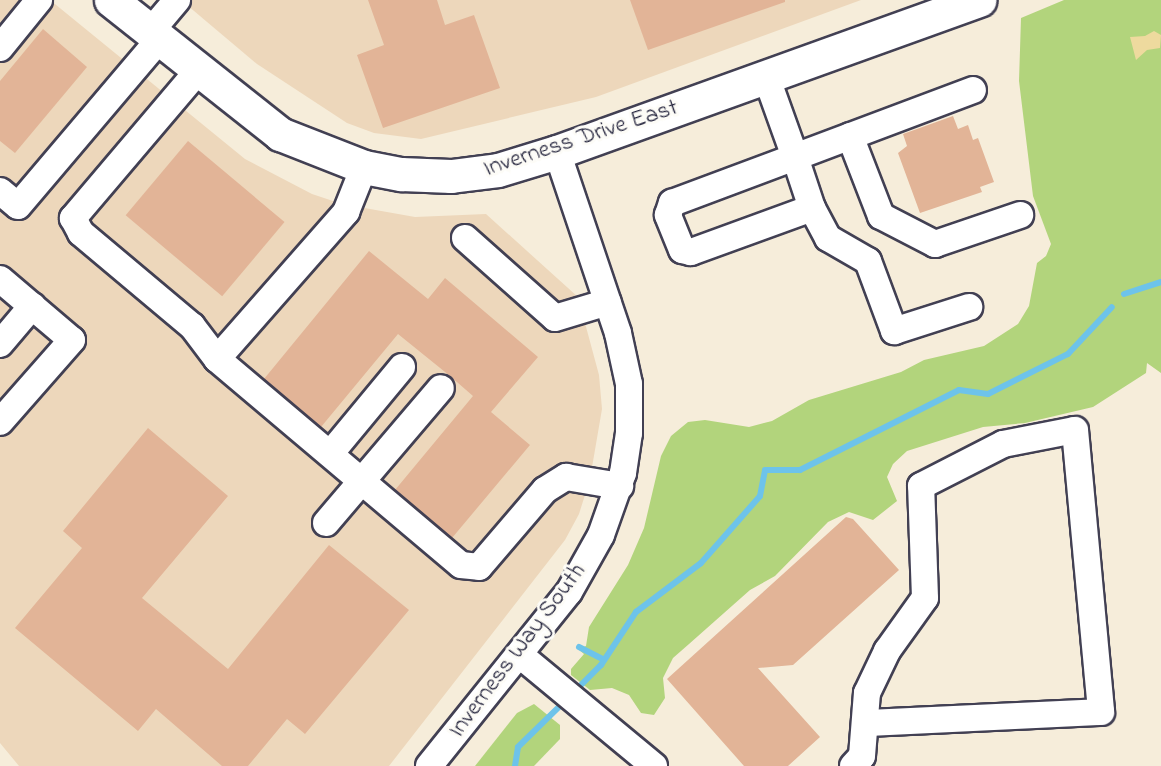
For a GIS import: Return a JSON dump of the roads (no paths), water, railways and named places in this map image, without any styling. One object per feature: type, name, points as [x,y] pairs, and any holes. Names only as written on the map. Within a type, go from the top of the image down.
[{"type":"main road","name":"Inverness Drive East","points":[[111,0],[197,72],[280,134],[364,167],[401,174],[450,176],[498,170],[557,152],[979,0]]},
{"type":"street","points":[[0,48],[39,0]]},
{"type":"street","points":[[0,191],[18,206],[154,36],[177,0]]},
{"type":"street","points":[[197,72],[73,218],[81,233],[192,326],[217,359],[461,565],[478,567],[545,490],[566,477],[620,486]]},
{"type":"street","points":[[766,76],[812,208],[828,238],[868,261],[894,331],[969,307]]},
{"type":"street","points":[[812,208],[691,252],[682,250],[668,214],[672,202],[973,90]]},
{"type":"street","points":[[850,136],[881,216],[935,244],[1020,215]]},
{"type":"street","name":"Inverness Way South","points":[[429,766],[520,655],[578,577],[620,486],[629,433],[629,384],[608,302],[557,152]]},
{"type":"street","points":[[217,359],[346,212],[364,167]]},
{"type":"street","points":[[465,238],[555,318],[608,302]]},
{"type":"street","points":[[0,279],[72,340],[0,422]]},
{"type":"street","points":[[0,344],[32,306]]},
{"type":"street","points":[[330,454],[402,367]]},
{"type":"street","points":[[326,523],[441,388]]},
{"type":"street","points":[[853,766],[862,756],[867,693],[887,651],[925,598],[921,486],[1003,444],[1075,430],[1101,712],[865,723]]},
{"type":"street","points":[[520,655],[654,766]]},
{"type":"waterway","points":[[1124,294],[1161,282]]},
{"type":"waterway","points":[[573,693],[601,665],[636,612],[701,563],[760,496],[765,470],[800,470],[959,390],[988,394],[1068,354],[1112,307]]},
{"type":"waterway","points":[[579,647],[604,660]]},
{"type":"waterway","points":[[515,766],[518,747],[566,700]]}]
